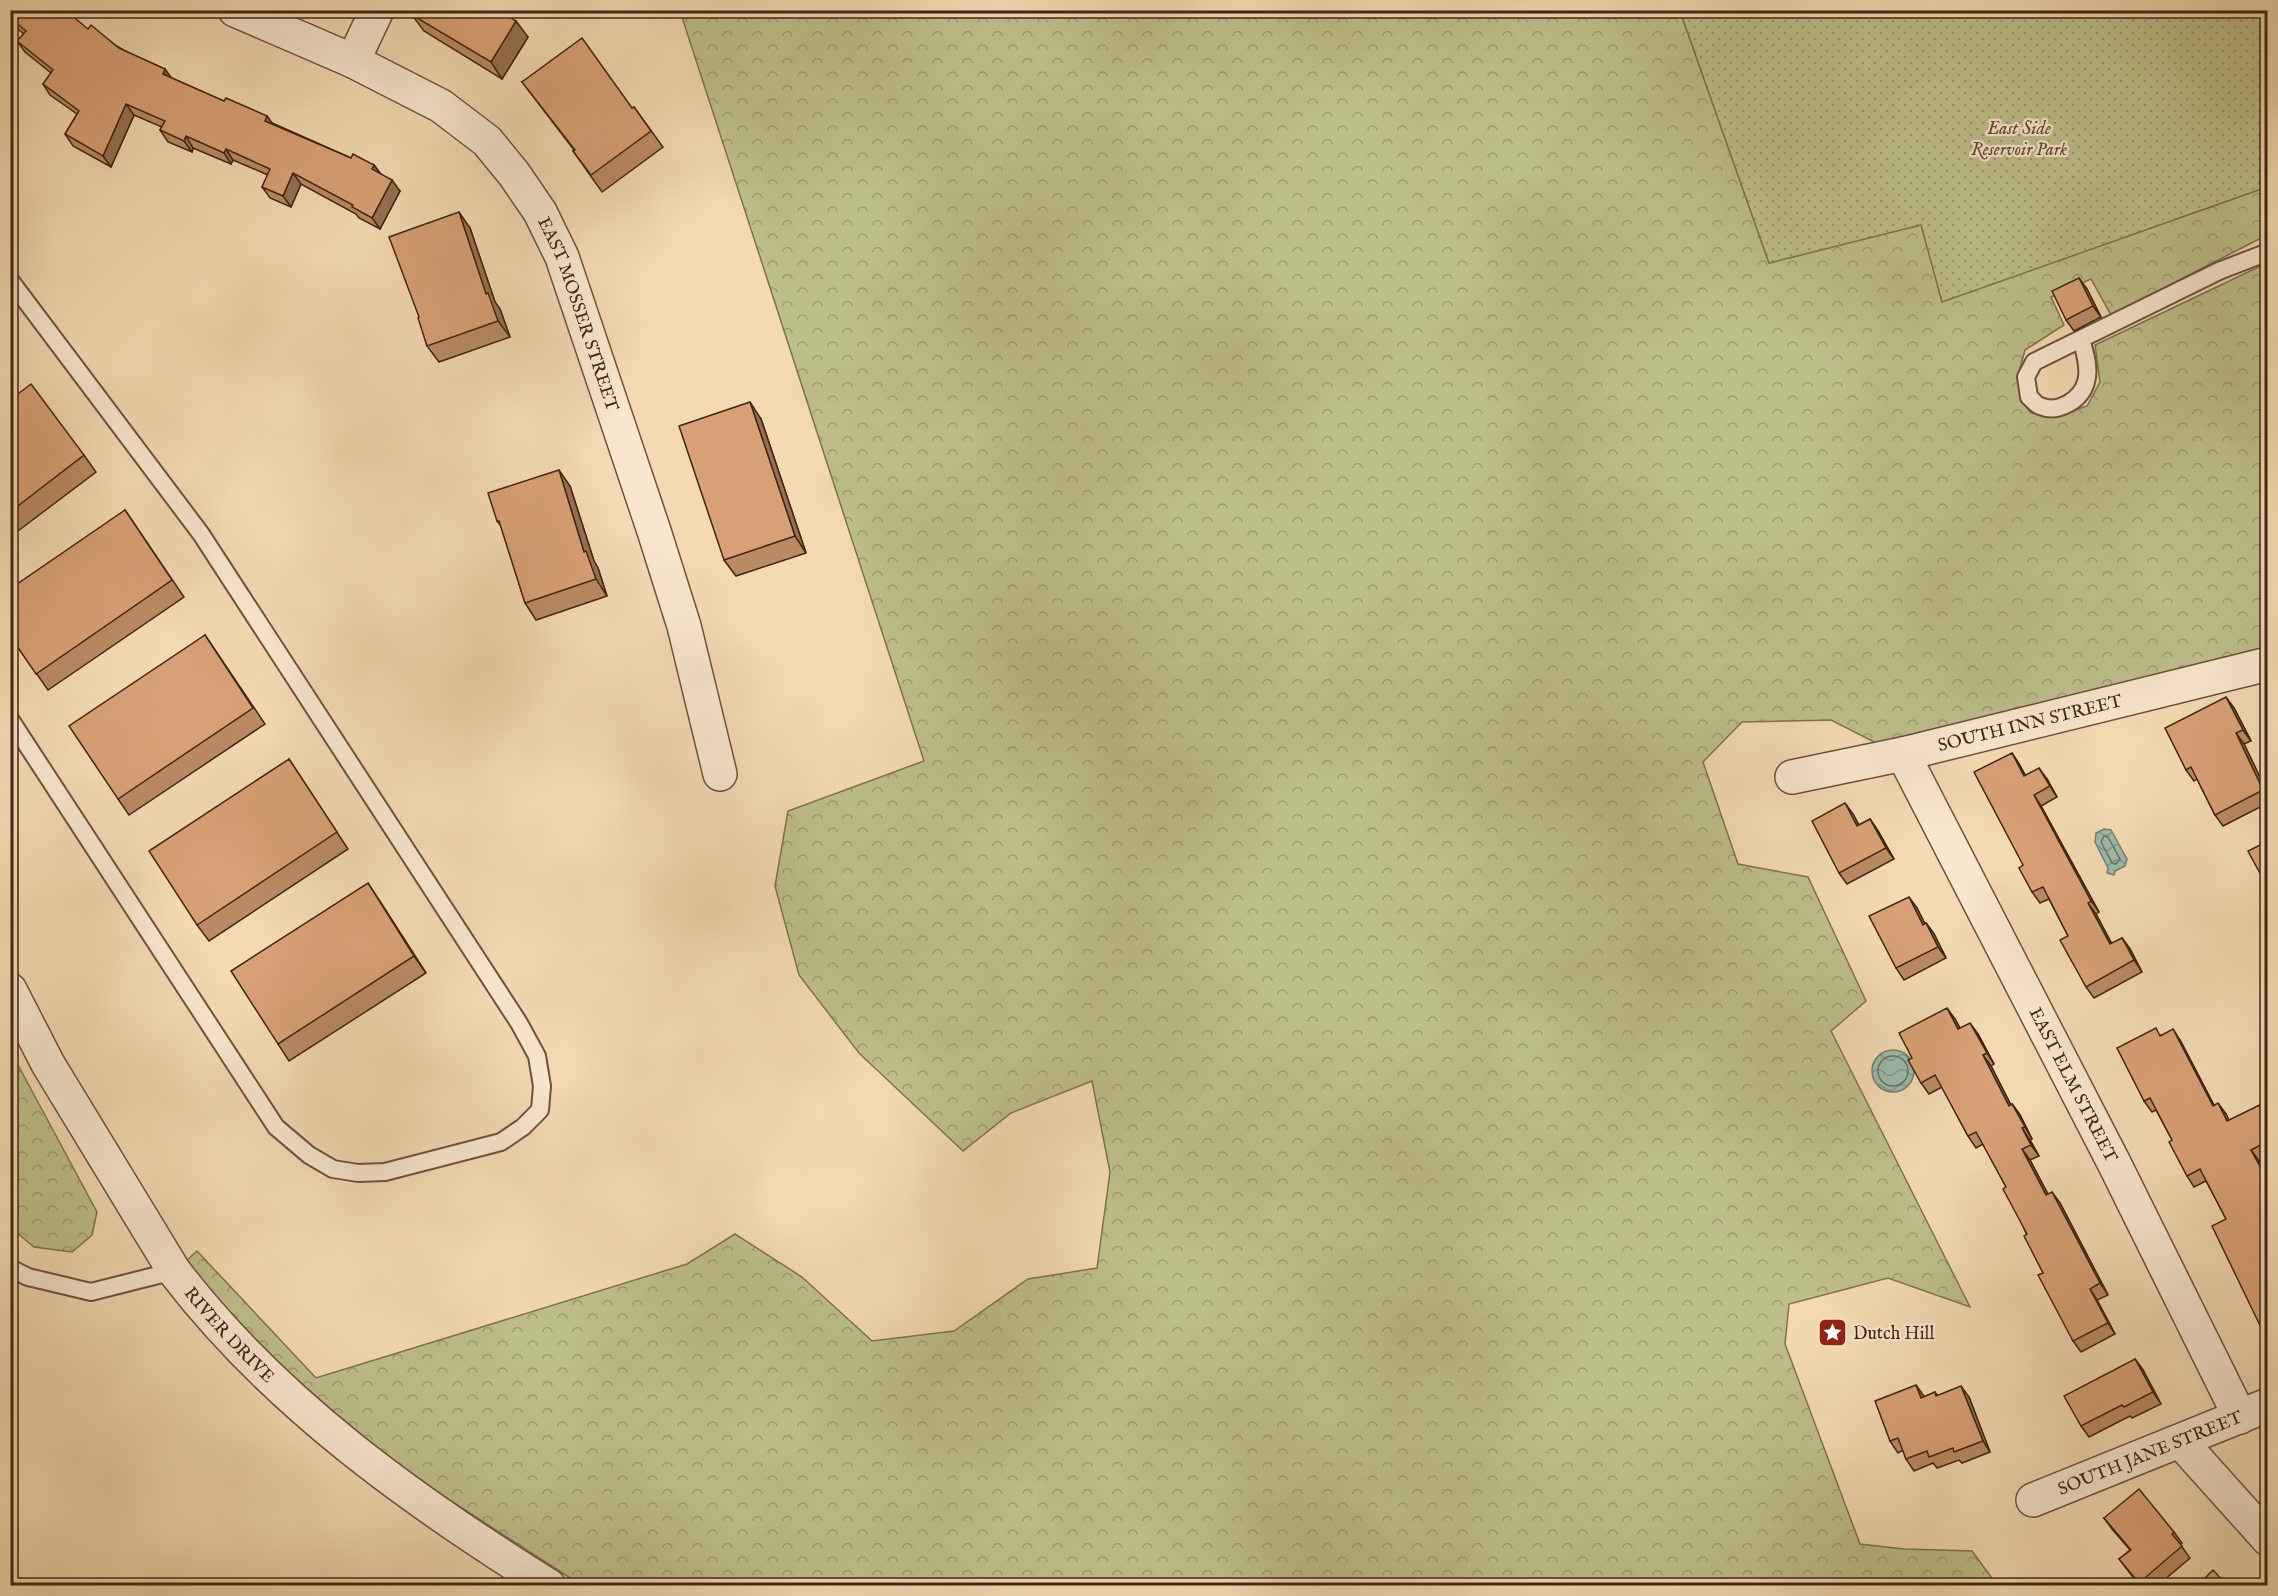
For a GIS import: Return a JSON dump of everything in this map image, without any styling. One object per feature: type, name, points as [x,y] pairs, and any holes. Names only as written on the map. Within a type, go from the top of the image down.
[{"type":"street","name":"EAST MOSSER STREET","points":[[236,10],[353,61],[441,106],[487,141],[514,174],[540,212],[566,267],[657,541],[689,642],[720,774]]},
{"type":"street","points":[[353,61],[377,10]]},
{"type":"street","name":"SOUTH INN STREET","points":[[1792,777],[1903,754],[2268,664]]},
{"type":"street","name":"EAST ELM STREET","points":[[1903,754],[2114,1163],[2254,1411]]},
{"type":"street","name":"RIVER DRIVE","points":[[10,990],[48,1064],[174,1271],[198,1302],[260,1369],[327,1430],[480,1542],[549,1586]]},
{"type":"street","name":"SOUTH JANE STREET","points":[[2032,1500],[2254,1411]]},
{"type":"street","points":[[2181,1442],[2268,1539]]},
{"type":"lane","points":[[2081,339],[2220,271],[2268,252]]},
{"type":"lane","points":[[10,280],[201,534],[519,1023],[537,1056],[542,1086],[540,1110],[523,1127],[501,1142],[385,1172],[358,1173],[333,1168],[309,1155],[276,1127],[10,719]]},
{"type":"lane","points":[[10,1268],[28,1277],[91,1292],[174,1271]]},
{"type":"green space","points":[[680,11],[1680,11],[1769,263],[1921,224],[1942,301],[2267,187],[2267,235],[2111,315],[2091,279],[2051,297],[2064,325],[2025,350],[2020,368],[2020,399],[2031,413],[2058,415],[2087,406],[2100,382],[2095,345],[2267,263],[2267,647],[1876,743],[1831,720],[1742,722],[1703,762],[1738,864],[1808,877],[1866,1001],[1831,1031],[1970,1307],[1888,1278],[1789,1304],[1785,1344],[1860,1544],[1904,1549],[1972,1551],[1997,1585],[581,1585],[400,1468],[239,1331],[187,1260],[197,1251],[316,1378],[687,1264],[735,1234],[802,1277],[872,1341],[954,1331],[1028,1279],[1097,1268],[1110,1172],[1092,1081],[1011,1113],[963,1151],[859,1053],[799,975],[775,886],[788,811],[924,761]]},
{"type":"green space","name":"East Side Reservoir Park","points":[[1680,11],[2267,11],[2267,187],[1942,302],[1921,225],[1769,263]]},
{"type":"green space","points":[[11,1052],[97,1212],[92,1235],[72,1252],[34,1247],[11,1228]]},
{"type":"water","points":[[2104,829],[2111,830],[2127,859],[2125,866],[2115,871],[2114,875],[2107,873],[2108,868],[2095,842],[2096,833]]},
{"type":"water","points":[[1893,1050],[1908,1056],[1914,1071],[1908,1086],[1893,1092],[1878,1086],[1872,1071],[1878,1056]]},
{"type":"building","points":[[10,10],[65,10],[88,29],[91,25],[119,48],[165,69],[163,74],[224,101],[226,98],[267,116],[265,121],[351,158],[353,154],[374,165],[372,169],[392,180],[372,218],[352,207],[353,205],[293,173],[283,196],[262,187],[270,169],[226,149],[224,153],[186,136],[184,141],[160,130],[165,121],[126,104],[103,156],[65,134],[79,111],[43,84],[53,70],[17,41],[26,31],[10,18]]},
{"type":"building","points":[[415,10],[499,10],[516,21],[491,62],[412,15]]},
{"type":"building","points":[[582,38],[651,131],[591,175],[573,151],[575,150],[522,82]]},
{"type":"building","points":[[459,212],[486,294],[488,293],[498,321],[427,346],[419,317],[389,237]]},
{"type":"building","points":[[2079,278],[2093,306],[2066,320],[2052,291]]},
{"type":"building","points":[[31,384],[84,455],[10,512],[10,400]]},
{"type":"building","points":[[750,402],[795,536],[724,560],[679,426]]},
{"type":"building","points":[[559,470],[584,552],[586,551],[596,579],[525,603],[488,493]]},
{"type":"building","points":[[125,510],[172,580],[36,674],[10,636],[10,589]]},
{"type":"building","points":[[205,635],[253,708],[118,799],[69,726]]},
{"type":"building","points":[[2226,697],[2243,730],[2236,733],[2263,790],[2215,815],[2191,767],[2186,770],[2165,728]]},
{"type":"building","points":[[2012,753],[2024,776],[2039,768],[2050,786],[2034,795],[2091,901],[2088,903],[2110,944],[2122,938],[2134,960],[2086,987],[2060,940],[2068,936],[2043,887],[2032,892],[2019,868],[2023,865],[1974,772]]},
{"type":"building","points":[[289,759],[337,832],[197,925],[149,851]]},
{"type":"building","points":[[1845,803],[1857,826],[1870,819],[1886,848],[1839,873],[1812,821]]},
{"type":"building","points":[[2268,841],[2268,888],[2248,851]]},
{"type":"building","points":[[368,883],[414,956],[278,1044],[231,971]]},
{"type":"building","points":[[1909,897],[1923,925],[1926,923],[1938,947],[1896,968],[1869,916]]},
{"type":"building","points":[[1947,1008],[1958,1029],[1970,1023],[1987,1053],[1983,1055],[2009,1106],[2012,1104],[2025,1127],[2022,1128],[2031,1145],[2022,1149],[2046,1195],[2052,1192],[2100,1283],[2090,1289],[2108,1323],[2073,1341],[2038,1275],[2043,1273],[2024,1236],[2027,1234],[2003,1189],[2006,1187],[1976,1132],[1968,1136],[1935,1075],[1921,1083],[1908,1060],[1912,1058],[1899,1033]]},
{"type":"building","points":[[2156,1028],[2160,1036],[2173,1029],[2213,1106],[2218,1103],[2227,1121],[2268,1101],[2268,1141],[2251,1150],[2268,1181],[2268,1342],[2212,1226],[2226,1219],[2200,1169],[2187,1176],[2169,1142],[2172,1140],[2150,1098],[2144,1101],[2117,1048]]},
{"type":"building","points":[[2135,1359],[2153,1392],[2081,1426],[2064,1396]]},
{"type":"building","points":[[1916,1385],[1921,1398],[1935,1392],[1936,1396],[1961,1386],[1983,1441],[1954,1452],[1953,1448],[1929,1457],[1927,1451],[1906,1459],[1898,1438],[1890,1441],[1875,1401]]},
{"type":"building","points":[[2139,1489],[2174,1532],[2172,1534],[2182,1546],[2139,1583],[2119,1559],[2131,1550],[2104,1518]]},
{"type":"building","points":[[2213,1570],[2228,1586],[2197,1586]]},
{"type":"place","name":"Dutch Hill","points":[[1832,1333]]}]
